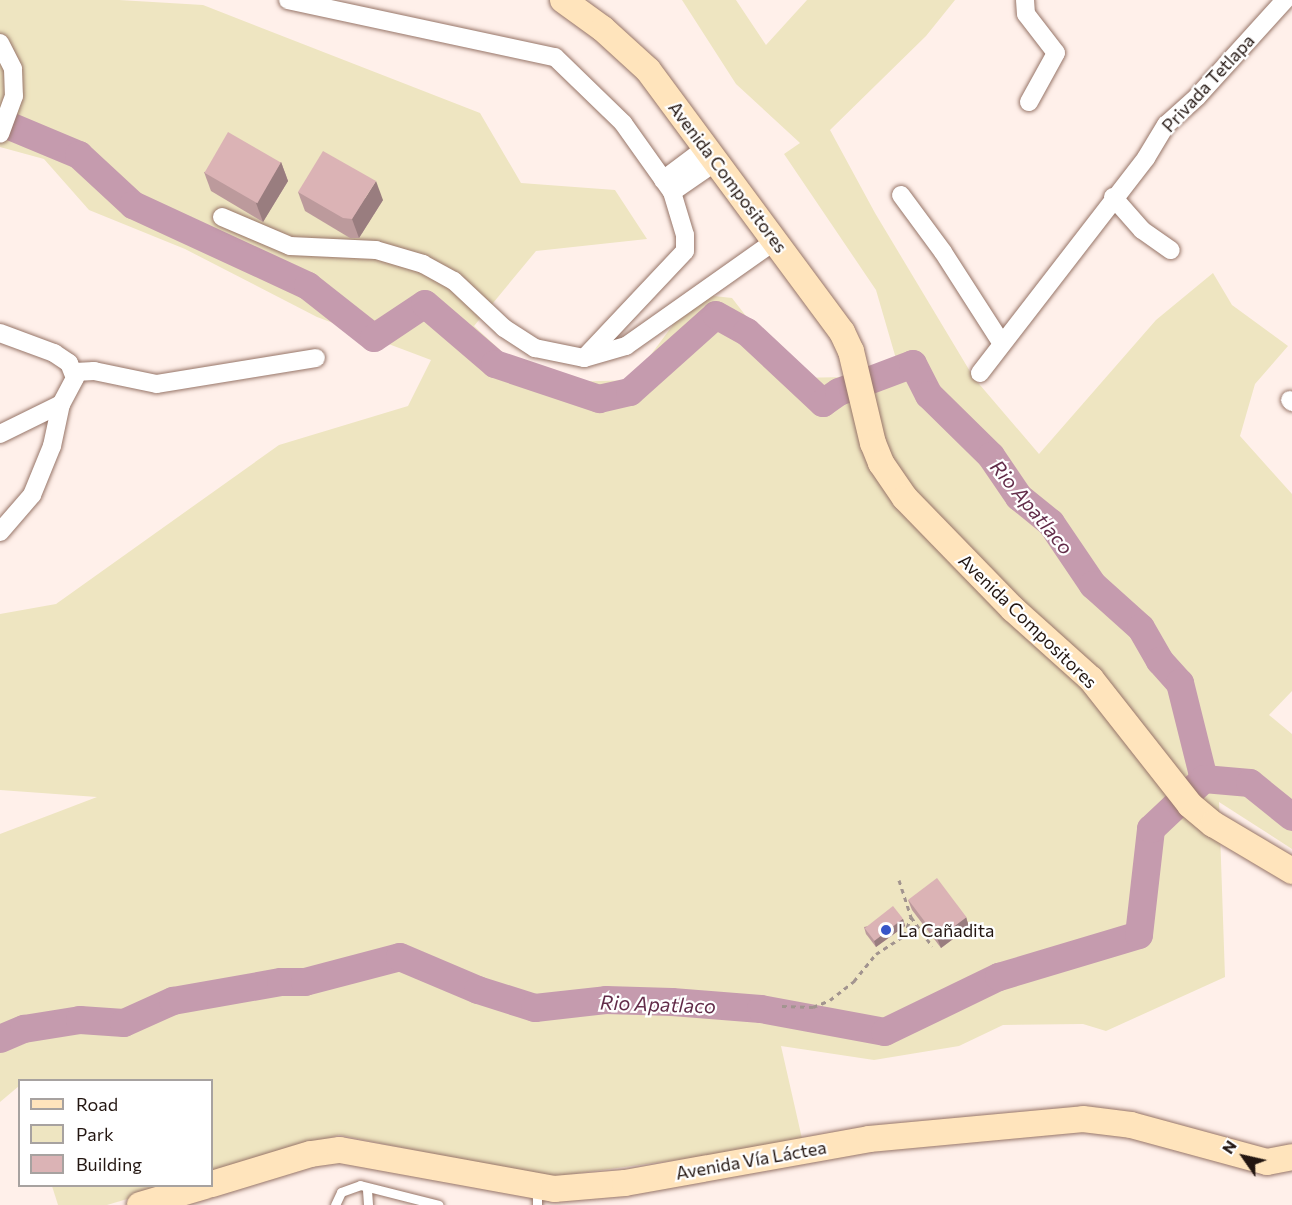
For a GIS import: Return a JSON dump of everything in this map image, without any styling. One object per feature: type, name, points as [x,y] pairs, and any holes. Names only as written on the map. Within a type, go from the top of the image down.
[{"type":"street","points":[[288,0],[555,57],[623,123],[667,186],[685,235],[685,251],[584,358]]},
{"type":"street","name":"Avenida Compositores","points":[[563,0],[648,69],[842,332],[851,351],[881,463],[904,498],[1014,609],[1091,679],[1146,753],[1183,797],[1214,824],[1292,871]]},
{"type":"street","points":[[1025,0],[1026,14],[1056,53],[1029,102]]},
{"type":"street","name":"Privada Tetlapa","points":[[980,374],[1113,197],[1146,158],[1166,124],[1197,97],[1284,0]]},
{"type":"street","points":[[0,43],[13,69],[12,107],[0,134]]},
{"type":"street","points":[[667,186],[712,154]]},
{"type":"street","points":[[901,195],[943,252],[1002,344]]},
{"type":"street","points":[[1113,197],[1142,230],[1171,250]]},
{"type":"street","points":[[222,218],[290,246],[376,250],[423,264],[454,281],[504,328],[534,348],[584,358],[626,346],[776,240]]},
{"type":"street","points":[[0,333],[48,349],[69,363],[75,372],[74,386],[61,404],[52,446],[32,495],[0,532]]},
{"type":"street","points":[[75,372],[94,371],[157,384],[316,358]]},
{"type":"street","points":[[0,434],[61,404]]},
{"type":"street","name":"Avenida Vía Láctea","points":[[213,1184],[311,1154],[340,1150],[537,1196],[625,1183],[868,1139],[1083,1119],[1131,1125],[1267,1162],[1292,1157]]},
{"type":"street","points":[[140,1205],[198,1187]]},
{"type":"lane","points":[[335,1205],[341,1192],[360,1185],[367,1190],[409,1201],[439,1205]]},
{"type":"lane","points":[[367,1190],[368,1205]]},
{"type":"path","points":[[899,880],[911,917],[932,946]]},
{"type":"path","points":[[782,1006],[813,1007],[830,1000],[854,981],[876,954],[904,936],[911,917]]},
{"type":"green space","points":[[0,0],[119,0],[203,5],[480,113],[521,183],[615,190],[647,239],[536,251],[474,326],[536,383],[632,380],[696,294],[732,298],[794,378],[901,376],[876,290],[784,154],[800,143],[736,84],[682,0],[736,0],[766,45],[807,0],[955,0],[926,36],[830,130],[875,213],[974,378],[1039,454],[1156,320],[1213,273],[1232,305],[1288,346],[1255,384],[1240,436],[1292,494],[1292,691],[1269,715],[1292,734],[1292,849],[1219,802],[1225,977],[1106,1031],[1083,1024],[1003,1025],[959,1046],[874,1060],[781,1046],[803,1143],[550,1177],[339,1135],[213,1173],[213,1079],[18,1079],[18,1087],[0,1102],[0,834],[97,797],[0,790],[0,614],[56,604],[279,445],[408,406],[431,360],[317,317],[185,249],[89,210],[44,159],[0,147]]},
{"type":"green space","points":[[52,1187],[168,1187],[107,1205],[58,1205]]},
{"type":"building","points":[[228,132],[281,162],[257,203],[204,173]]},
{"type":"building","points":[[323,151],[376,181],[352,219],[343,218],[298,192]]},
{"type":"building","points":[[937,878],[966,917],[938,939],[908,900]]},
{"type":"building","points":[[893,906],[903,919],[874,941],[865,928]]},
{"type":"waterway","points":[[0,122],[79,155],[133,205],[308,286],[374,338],[425,304],[495,364],[599,399],[630,392],[716,315],[747,332],[823,403],[839,392],[913,364],[929,395],[991,456],[1019,497],[1051,523],[1093,585],[1141,628],[1160,661],[1180,683],[1204,779]]},
{"type":"waterway","name":"Rio Apatlaco","points":[[0,1039],[24,1029],[80,1020],[124,1023],[173,1001],[281,982],[305,982],[400,957],[478,990],[535,1008],[606,1000],[672,1002],[761,1009],[885,1032],[999,977],[1139,935],[1151,829],[1204,779],[1250,783],[1292,817]]},
{"type":"place","name":"La Cañadita","points":[[886,930]]}]
